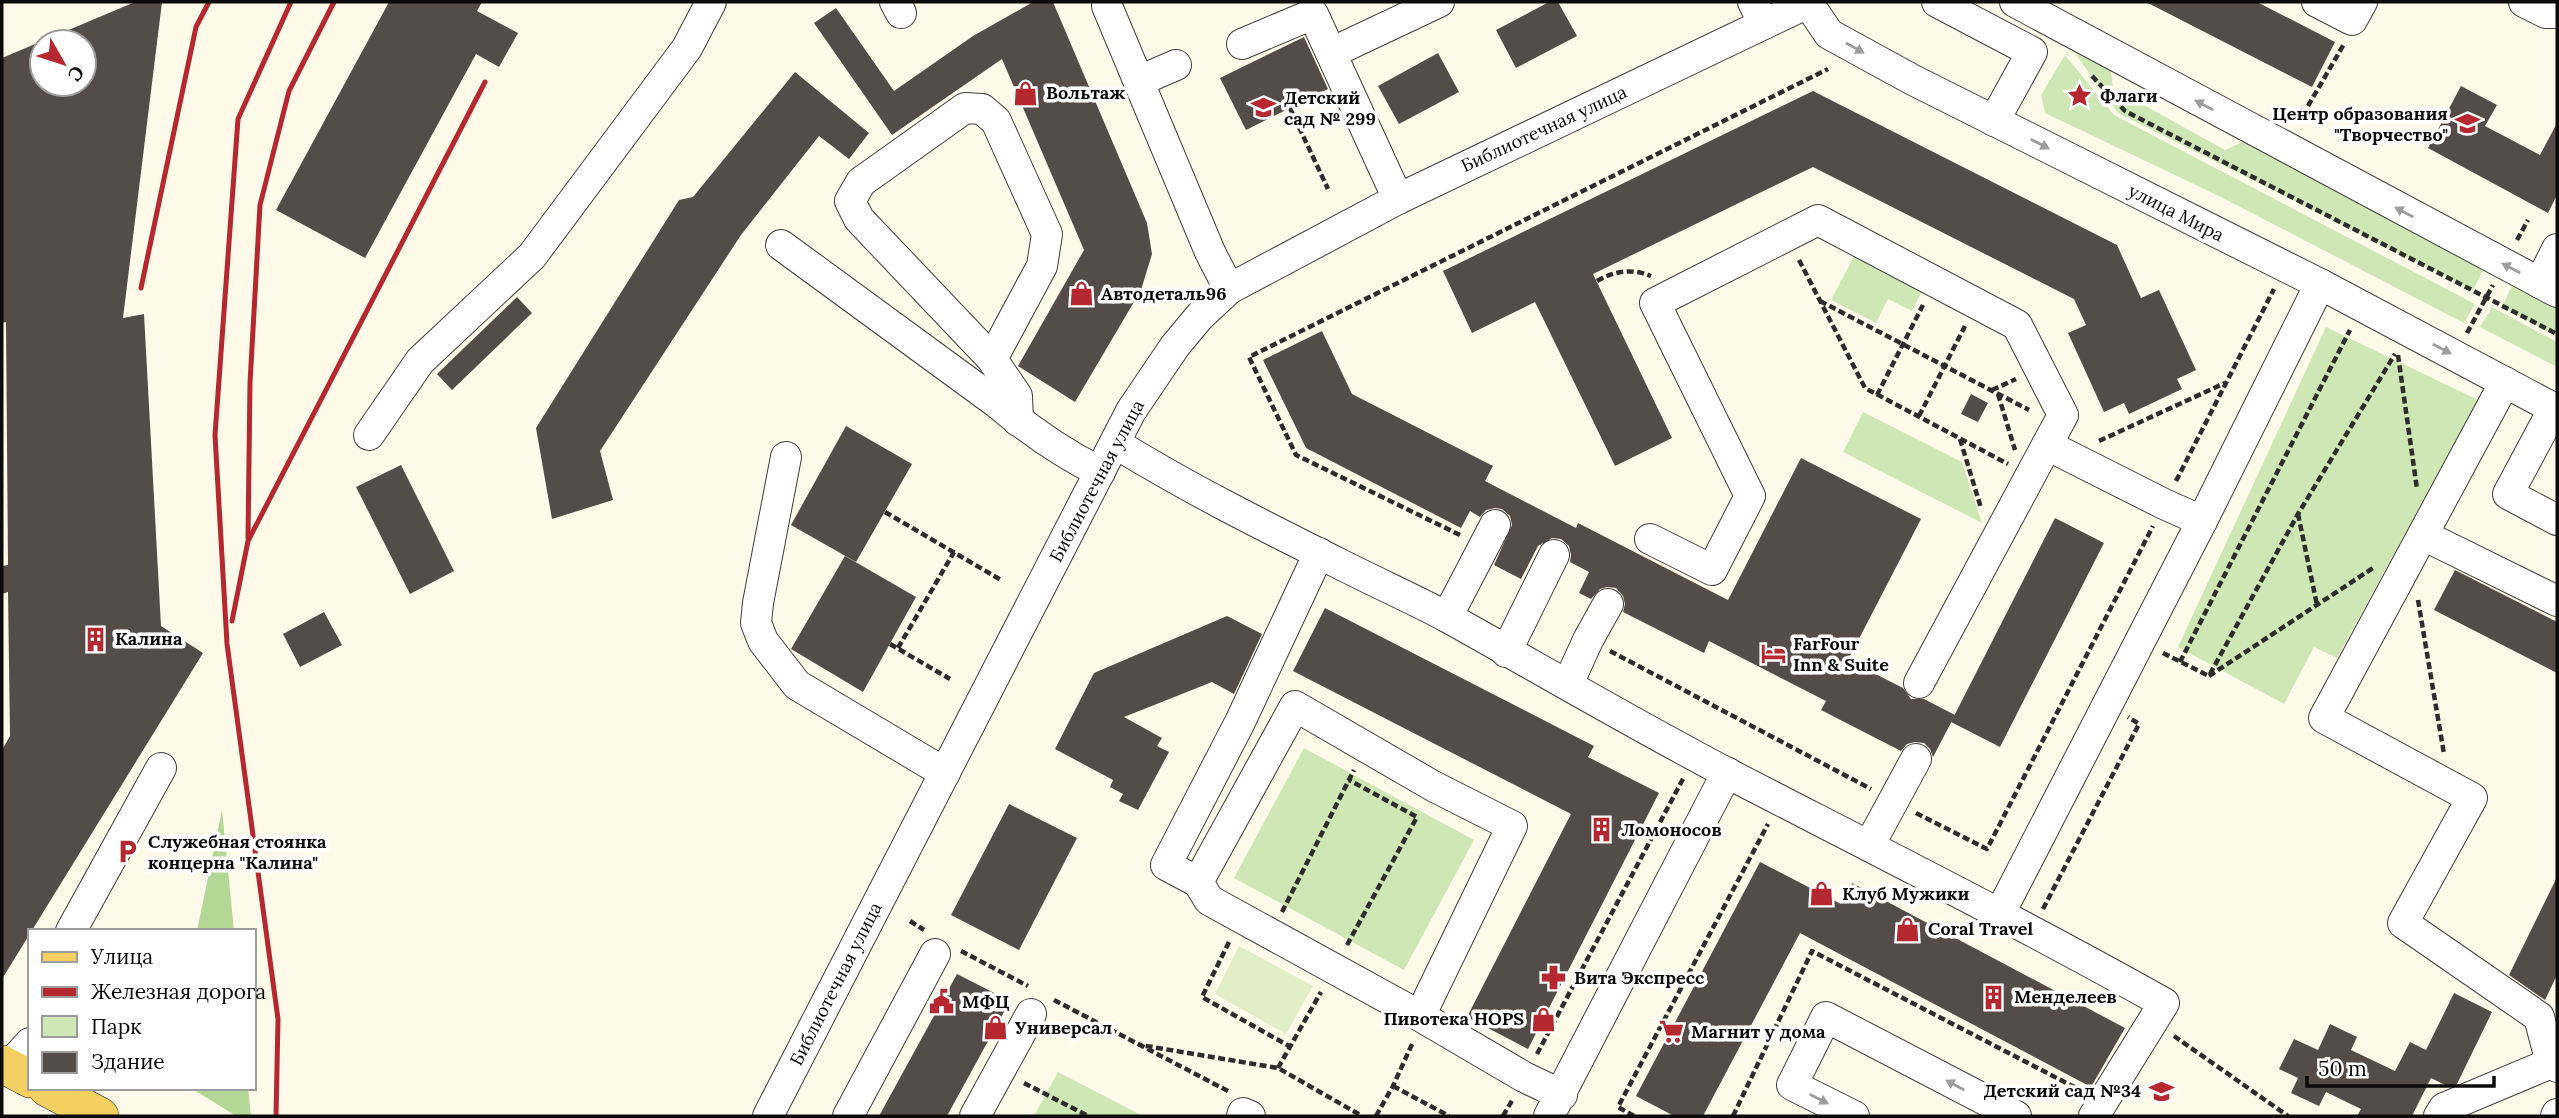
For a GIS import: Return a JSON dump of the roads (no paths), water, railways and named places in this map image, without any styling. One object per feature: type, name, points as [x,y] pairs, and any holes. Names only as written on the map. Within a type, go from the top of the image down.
[{"type":"main road","points":[[51,1090],[99,1116]]},
{"type":"street","points":[[369,435],[420,362],[532,256],[687,48],[711,2]]},
{"type":"street","points":[[1331,52],[1439,2]]},
{"type":"street","name":"улица Мира","points":[[1809,2],[1829,34],[1994,121],[2320,284],[2556,409]]},
{"type":"street","name":"Библиотечная улица","points":[[768,1116],[1131,411],[1175,346],[1200,316],[1229,289],[1758,13],[1809,2]]},
{"type":"street","points":[[1937,2],[2032,52],[1994,121]]},
{"type":"street","points":[[2015,2],[2549,287],[2557,249]]},
{"type":"street","points":[[2316,2],[2357,11]]},
{"type":"street","points":[[2524,2],[2546,13],[2557,13]]},
{"type":"street","points":[[1107,6],[1210,252],[1229,289]]},
{"type":"street","points":[[1242,44],[1313,13],[1398,199]]},
{"type":"street","points":[[1139,81],[1176,65]]},
{"type":"street","points":[[992,359],[1042,266],[1047,234],[996,121],[982,109],[965,108],[861,181],[850,201],[859,219],[992,359],[1017,396],[1018,421]]},
{"type":"street","points":[[1650,539],[1712,570],[1749,496],[1655,303],[1818,220],[2017,325],[2063,415],[2058,442],[2026,473],[1993,545],[1919,683]]},
{"type":"street","points":[[781,245],[1018,421],[1066,455],[1100,472]]},
{"type":"street","points":[[1999,915],[2202,521],[2320,284]]},
{"type":"street","points":[[2440,1116],[2444,1108],[2554,1065],[2539,1017],[2403,923],[2472,798],[2324,718],[2505,382]]},
{"type":"street","points":[[2556,409],[2508,494],[2557,520]]},
{"type":"street","points":[[2058,442],[2164,504],[2202,521]]},
{"type":"street","points":[[1115,443],[1149,464],[1447,617],[1728,774],[1870,844],[1999,915],[2032,929],[2164,1003],[2153,1022],[2090,1105]]},
{"type":"street","points":[[786,457],[758,603],[756,623],[763,641],[797,685],[945,772]]},
{"type":"street","points":[[1447,617],[1490,536]]},
{"type":"street","points":[[2417,546],[2557,601]]},
{"type":"street","points":[[1319,553],[1240,722],[1166,865],[1198,883],[1209,900],[1524,1077],[1556,1106],[1728,774]]},
{"type":"street","points":[[1506,652],[1554,555]]},
{"type":"street","points":[[1568,684],[1608,604]]},
{"type":"street","points":[[1198,883],[1295,706],[1433,786],[1512,826],[1425,1019]]},
{"type":"street","points":[[1870,844],[1916,759]]},
{"type":"street","points":[[72,929],[161,768]]},
{"type":"street","points":[[848,1116],[947,952]]},
{"type":"street","points":[[975,1116],[1038,1000]]},
{"type":"street","points":[[1854,1116],[1792,1084],[1826,1017],[2016,1116]]},
{"type":"railway","points":[[141,288],[196,27],[209,2]]},
{"type":"railway","points":[[276,1116],[278,1019],[227,644],[215,435],[238,119],[291,2]]},
{"type":"railway","points":[[248,538],[250,383],[260,205],[289,91],[334,2]]},
{"type":"railway","points":[[232,621],[248,541],[485,82]]},
{"type":"place","name":"Вольтаж","points":[[1026,93]]},
{"type":"place","name":"Флаги","points":[[2080,96]]},
{"type":"place","name":"Детский сад № 299","points":[[1264,108]]},
{"type":"place","name":"Центр образования \"Творчество\"","points":[[2468,124]]},
{"type":"place","name":"Автодеталь96","points":[[1081,294]]},
{"type":"place","name":"Калина","points":[[95,639]]},
{"type":"place","name":"FarFour Inn & Suite","points":[[1773,654]]},
{"type":"place","name":"Ломоносов","points":[[1601,830]]},
{"type":"place","name":"Служебная стоянка концерна \"Калина\"","points":[[128,852]]},
{"type":"place","name":"Клуб Мужики","points":[[1822,894]]},
{"type":"place","name":"Coral Travel","points":[[1908,929]]},
{"type":"place","name":"Вита Экспресс","points":[[1554,978]]},
{"type":"place","name":"Менделеев","points":[[1994,997]]},
{"type":"place","name":"МФЦ","points":[[942,1002]]},
{"type":"place","name":"Пивотека HOPS","points":[[1544,1019]]},
{"type":"place","name":"Универсал","points":[[995,1028]]},
{"type":"place","name":"Магнит у дома","points":[[1671,1032]]},
{"type":"place","name":"Детский сад №34","points":[[2161,1091]]}]
